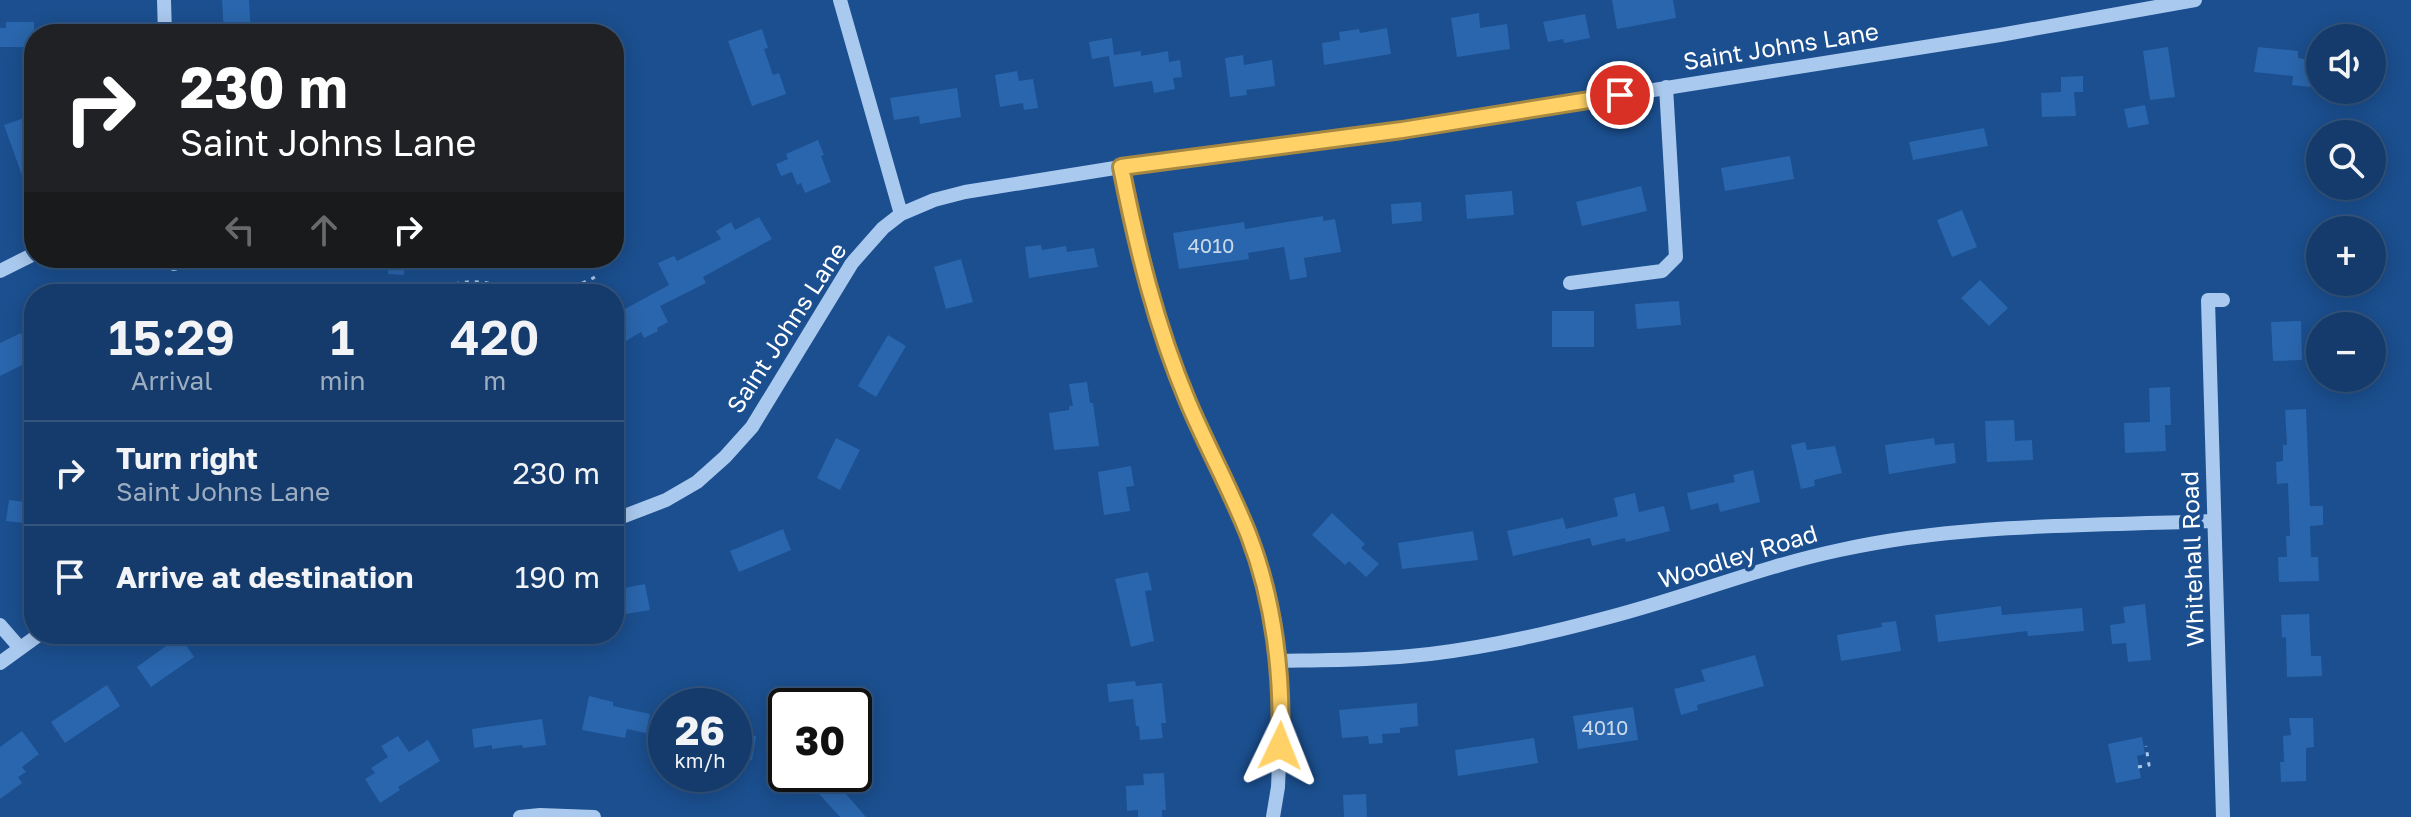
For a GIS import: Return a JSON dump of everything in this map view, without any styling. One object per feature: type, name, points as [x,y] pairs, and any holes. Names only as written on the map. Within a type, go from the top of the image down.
[{"type":"street","points":[[164,0],[165,24]]},
{"type":"street","points":[[840,0],[901,214]]},
{"type":"street","points":[[2145,9],[2158,0]]},
{"type":"street","name":"Saint Johns Lane","points":[[624,516],[684,490],[725,457],[752,427],[852,263],[883,228],[901,214],[934,200],[965,192],[1121,167],[1402,130],[2000,35],[2195,0]]},
{"type":"street","points":[[1570,283],[1662,271],[1676,257],[1666,87]]},
{"type":"street","points":[[1121,167],[1149,293],[1188,401],[1250,538],[1279,661],[1281,715],[1278,787],[1273,817]]},
{"type":"street","points":[[0,271],[24,259]]},
{"type":"street","name":"Whitehall Road","points":[[2215,300],[2213,521],[2223,817]]},
{"type":"street","name":"Woodley Road","points":[[1279,661],[1430,654],[1505,641],[1601,620],[1762,570],[1839,550],[1912,537],[1976,530],[2213,521]]},
{"type":"street","points":[[0,625],[20,648]]},
{"type":"street","points":[[0,663],[26,644]]},
{"type":"street","points":[[520,817],[594,817]]},
{"type":"path","points":[[578,284],[599,275]]},
{"type":"path","points":[[455,284],[480,281],[493,284]]},
{"type":"path","points":[[2138,767],[2149,765],[2146,746]]},
{"type":"building","points":[[222,0],[249,0],[250,24],[223,24]]},
{"type":"building","points":[[1612,0],[1673,0],[1676,18],[1617,29]]},
{"type":"building","points":[[1479,13],[1480,28],[1507,24],[1510,49],[1457,57],[1451,18]]},
{"type":"building","points":[[1585,14],[1590,38],[1564,43],[1563,39],[1548,42],[1543,22]]},
{"type":"building","points":[[6,22],[34,22],[24,24],[24,47],[0,47],[0,28],[6,28]]},
{"type":"building","points":[[1387,28],[1391,54],[1324,65],[1322,43],[1340,40],[1339,32],[1359,29],[1360,33]]},
{"type":"building","points":[[762,29],[768,48],[764,49],[773,75],[779,73],[786,94],[752,106],[728,41]]},
{"type":"building","points":[[1112,38],[1114,55],[1141,51],[1141,56],[1168,51],[1169,62],[1180,60],[1182,77],[1173,78],[1175,89],[1154,93],[1152,81],[1114,87],[1109,56],[1092,59],[1089,42]]},
{"type":"building","points":[[2168,47],[2175,97],[2150,100],[2143,51]]},
{"type":"building","points":[[2258,47],[2298,51],[2298,58],[2306,59],[2306,87],[2292,85],[2293,76],[2254,72]]},
{"type":"building","points":[[1243,55],[1244,65],[1272,60],[1275,86],[1246,90],[1247,95],[1230,97],[1225,58]]},
{"type":"building","points":[[1017,71],[1019,81],[1033,79],[1038,108],[1024,110],[1023,103],[1000,107],[995,75]]},
{"type":"building","points":[[2083,76],[2083,92],[2074,92],[2076,116],[2042,117],[2041,93],[2061,92],[2061,77]]},
{"type":"building","points":[[957,88],[961,117],[920,124],[919,116],[894,120],[890,98]]},
{"type":"building","points":[[2145,105],[2149,124],[2128,128],[2124,109]]},
{"type":"building","points":[[24,118],[24,181],[4,125]]},
{"type":"building","points":[[1984,128],[1988,146],[1913,160],[1909,142]]},
{"type":"building","points":[[818,140],[831,182],[805,193],[801,183],[797,185],[792,172],[781,176],[776,164],[788,159],[786,154]]},
{"type":"building","points":[[1790,156],[1794,179],[1725,191],[1721,168]]},
{"type":"building","points":[[1641,186],[1647,211],[1582,226],[1576,202]]},
{"type":"building","points":[[1512,191],[1514,215],[1467,219],[1465,195]]},
{"type":"building","points":[[1421,202],[1422,221],[1392,224],[1391,204]]},
{"type":"building","points":[[1962,210],[1977,247],[1952,257],[1937,220]]},
{"type":"building","points":[[1323,216],[1323,221],[1335,219],[1341,252],[1304,258],[1307,277],[1290,280],[1284,247],[1248,253],[1249,259],[1179,269],[1173,233],[1244,222],[1245,229]]},
{"type":"building","points":[[759,217],[772,239],[703,277],[706,283],[660,306],[668,322],[657,328],[658,331],[644,338],[641,332],[626,341],[624,310],[669,285],[658,263],[674,256],[677,261],[721,239],[716,231],[731,222],[735,230]]},
{"type":"building","points":[[1041,245],[1042,250],[1066,246],[1067,252],[1094,248],[1098,267],[1029,278],[1025,247]]},
{"type":"building","points":[[961,259],[973,302],[946,309],[934,267]]},
{"type":"building","points":[[388,268],[404,268],[404,275],[388,274]]},
{"type":"building","points":[[1980,280],[2008,308],[1989,326],[1961,298]]},
{"type":"building","points":[[1679,301],[1681,325],[1637,329],[1635,304]]},
{"type":"building","points":[[1552,311],[1594,311],[1594,347],[1552,347]]},
{"type":"building","points":[[2301,321],[2302,360],[2273,361],[2271,322]]},
{"type":"building","points":[[21,333],[24,339],[24,364],[0,376],[0,343]]},
{"type":"building","points":[[888,335],[906,346],[876,397],[858,386]]},
{"type":"building","points":[[1087,382],[1099,446],[1054,450],[1049,413],[1069,410],[1069,406],[1073,406],[1069,384]]},
{"type":"building","points":[[2170,387],[2171,425],[2165,425],[2166,451],[2125,453],[2124,423],[2150,422],[2149,388]]},
{"type":"building","points":[[2306,409],[2310,506],[2323,506],[2323,525],[2310,526],[2311,557],[2318,557],[2319,581],[2279,582],[2278,557],[2287,557],[2286,536],[2290,536],[2288,483],[2277,484],[2276,462],[2283,461],[2283,445],[2287,445],[2285,410]]},
{"type":"building","points":[[2014,420],[2015,441],[2032,440],[2033,460],[1987,462],[1985,421]]},
{"type":"building","points":[[836,438],[860,450],[840,490],[817,478]]},
{"type":"building","points":[[1934,438],[1935,445],[1954,443],[1956,463],[1889,474],[1885,445]]},
{"type":"building","points":[[1805,442],[1807,450],[1835,446],[1842,473],[1814,480],[1815,486],[1801,489],[1791,445]]},
{"type":"building","points":[[1131,466],[1134,486],[1126,487],[1130,511],[1104,515],[1098,472]]},
{"type":"building","points":[[1753,470],[1760,502],[1720,512],[1718,503],[1691,510],[1687,493],[1735,482],[1733,475]]},
{"type":"building","points":[[1635,493],[1639,512],[1664,506],[1670,531],[1626,542],[1625,538],[1592,546],[1590,538],[1513,556],[1507,531],[1563,518],[1566,529],[1618,516],[1614,498]]},
{"type":"building","points":[[9,500],[24,502],[24,523],[6,521]]},
{"type":"building","points":[[1332,513],[1365,544],[1361,548],[1379,564],[1366,577],[1349,561],[1345,565],[1312,535]]},
{"type":"building","points":[[783,529],[791,550],[739,572],[730,551]]},
{"type":"building","points":[[1473,531],[1478,560],[1402,569],[1398,543]]},
{"type":"building","points":[[1148,572],[1152,590],[1145,591],[1154,641],[1131,647],[1115,579]]},
{"type":"building","points":[[645,584],[650,610],[624,614],[624,588]]},
{"type":"building","points":[[2145,604],[2151,660],[2128,662],[2126,643],[2112,644],[2110,625],[2125,623],[2123,607]]},
{"type":"building","points":[[2001,606],[2002,615],[2082,608],[2084,631],[2028,636],[2027,631],[1938,642],[1935,615]]},
{"type":"building","points":[[2309,614],[2311,656],[2321,656],[2322,676],[2287,677],[2286,637],[2282,638],[2281,615]]},
{"type":"building","points":[[1896,621],[1901,651],[1841,661],[1837,635],[1882,627],[1881,623]]},
{"type":"building","points":[[169,644],[185,644],[194,657],[151,687],[137,667]]},
{"type":"building","points":[[1755,655],[1764,686],[1697,705],[1698,710],[1681,715],[1674,689],[1705,681],[1701,670]]},
{"type":"building","points":[[1135,681],[1136,686],[1162,683],[1166,723],[1161,723],[1163,738],[1140,740],[1133,699],[1109,702],[1107,684]]},
{"type":"building","points":[[107,685],[120,706],[65,743],[51,722]]},
{"type":"building","points":[[589,696],[613,702],[613,706],[648,714],[646,733],[627,729],[625,738],[582,730]]},
{"type":"building","points":[[1417,703],[1418,726],[1400,728],[1400,733],[1382,734],[1383,743],[1369,744],[1368,736],[1342,738],[1339,710]]},
{"type":"building","points":[[1633,707],[1638,740],[1578,749],[1573,716]]},
{"type":"building","points":[[2289,718],[2313,718],[2314,747],[2306,748],[2306,781],[2281,782],[2283,736],[2291,735]]},
{"type":"building","points":[[542,719],[546,745],[474,748],[472,729]]},
{"type":"building","points":[[22,731],[39,754],[22,767],[26,772],[18,777],[22,783],[0,799],[0,747]]},
{"type":"building","points":[[752,735],[756,736],[752,760]]},
{"type":"building","points":[[398,736],[409,752],[428,740],[440,761],[398,787],[400,790],[380,803],[365,779],[375,773],[371,768],[388,757],[381,746]]},
{"type":"building","points":[[2142,737],[2145,754],[2137,756],[2141,778],[2116,783],[2108,744]]},
{"type":"building","points":[[1534,738],[1538,763],[1458,776],[1455,750]]},
{"type":"building","points":[[1164,773],[1166,810],[1162,810],[1162,817],[1138,817],[1138,810],[1127,811],[1126,786],[1144,785],[1143,774]]},
{"type":"building","points":[[817,792],[848,792],[846,794],[866,817],[840,817]]},
{"type":"building","points":[[1366,794],[1367,817],[1344,817],[1343,795]]},
{"type":"route","points":[[1280,746],[1279,661],[1250,538],[1168,349],[1134,236],[1121,167],[1402,130],[1620,95]]}]
